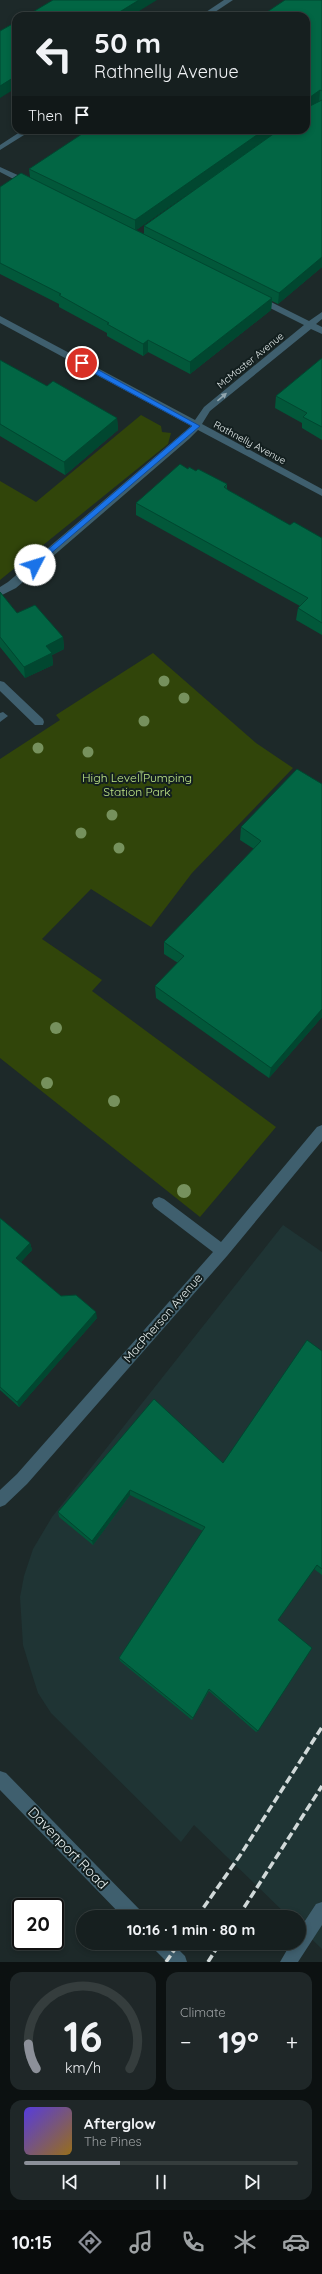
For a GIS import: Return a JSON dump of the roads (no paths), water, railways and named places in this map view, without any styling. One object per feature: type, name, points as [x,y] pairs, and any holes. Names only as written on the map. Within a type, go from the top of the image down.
[{"type":"street","points":[[210,12],[229,0]]},
{"type":"street","points":[[0,148],[22,134]]},
{"type":"street","points":[[0,169],[40,189]]},
{"type":"street","points":[[247,293],[322,331]]},
{"type":"street","name":"McMaster Avenue","points":[[0,592],[12,585],[196,426],[207,409],[322,315]]},
{"type":"street","name":"Rathnelly Avenue","points":[[0,319],[322,493]]},
{"type":"street","points":[[0,685],[39,722]]},
{"type":"street","name":"MacPherson Avenue","points":[[0,1500],[22,1479],[222,1251],[322,1131]]},
{"type":"street","points":[[159,1204],[222,1251]]},
{"type":"street","name":"Davenport Road","points":[[0,1779],[128,1910]]},
{"type":"street","points":[[288,1962],[321,1912]]},
{"type":"street","points":[[167,1950],[179,1962]]},
{"type":"railway","points":[[202,1910],[241,1854],[322,1727]]},
{"type":"railway","points":[[242,1910],[322,1786]]},
{"type":"railway","points":[[166,1962],[174,1950]]},
{"type":"railway","points":[[208,1962],[216,1950]]},
{"type":"park label","name":"High Level Pumping Station Park","points":[[137,785]]}]
